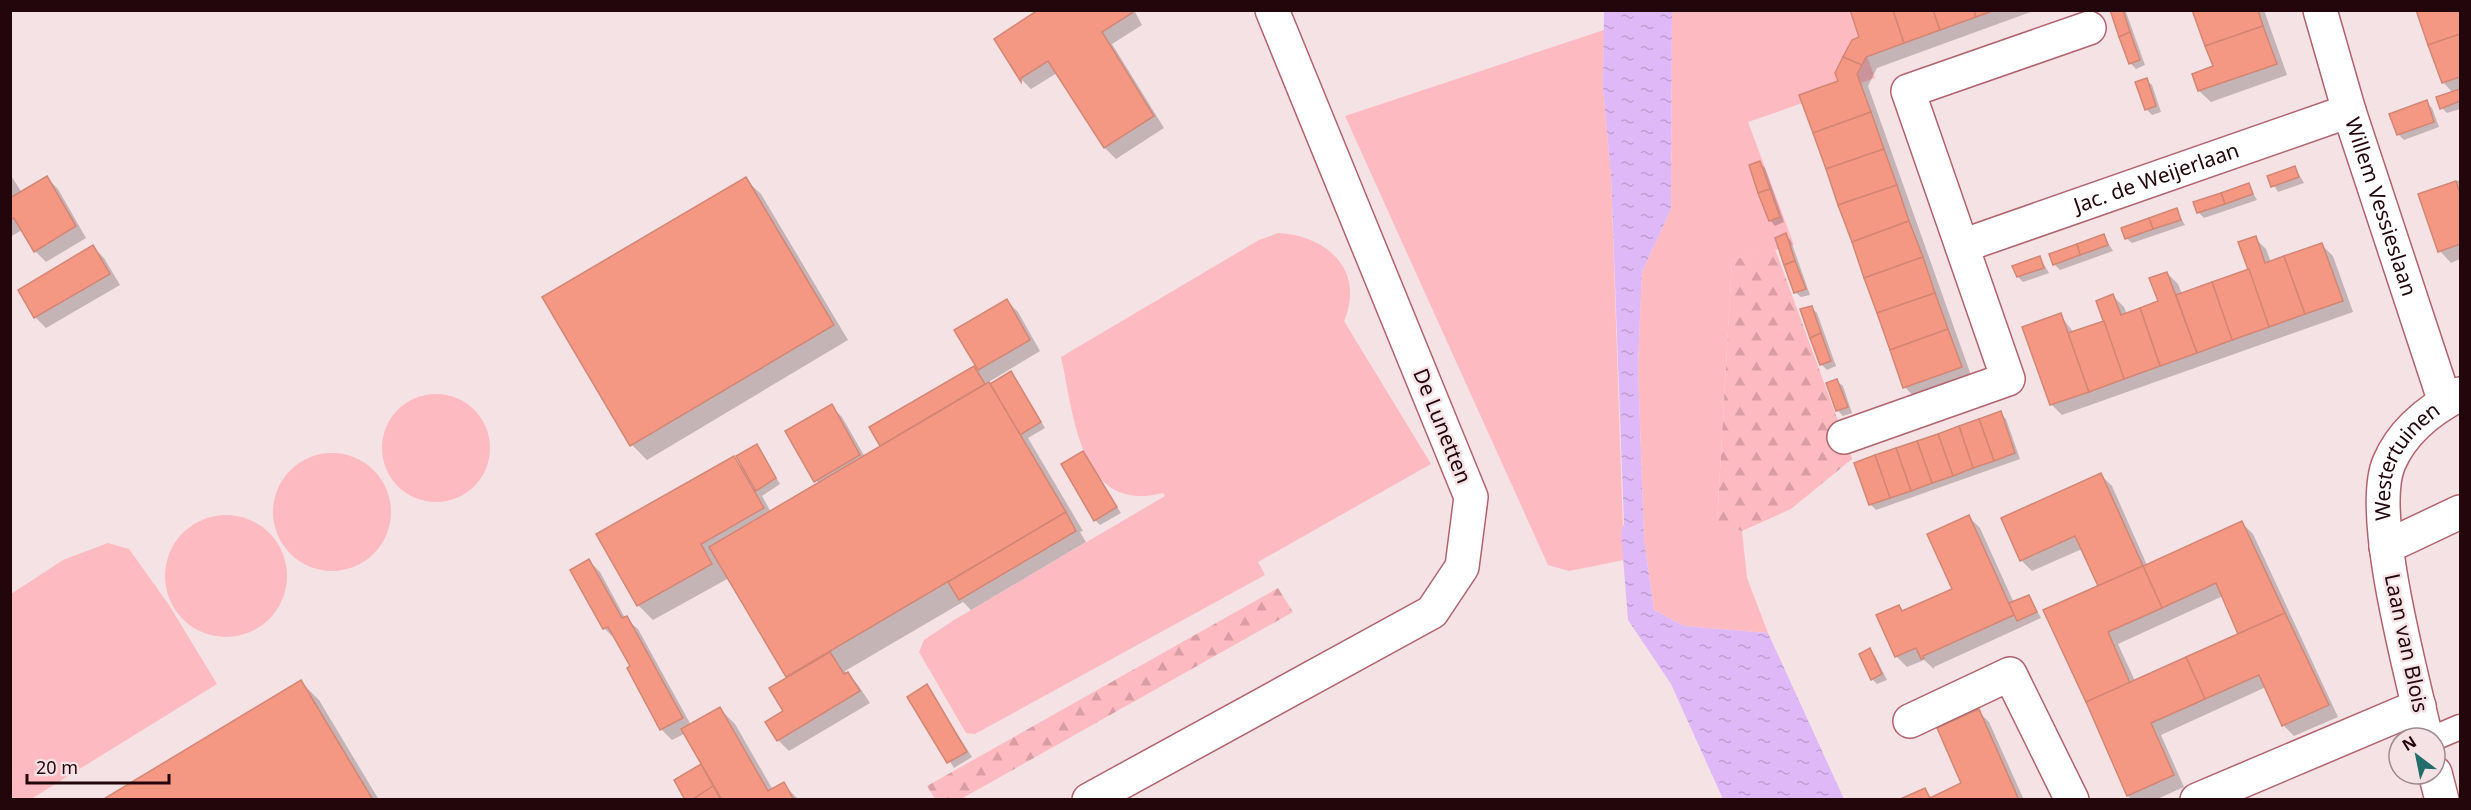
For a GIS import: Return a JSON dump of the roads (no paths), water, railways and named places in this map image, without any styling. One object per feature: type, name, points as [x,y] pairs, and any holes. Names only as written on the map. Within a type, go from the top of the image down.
[{"type":"street","name":"De Lunetten","points":[[1089,800],[1432,612],[1462,567],[1471,497],[1272,10]]},
{"type":"street","name":"Willem Vessieslaan","points":[[2319,10],[2349,111],[2453,398]]},
{"type":"street","points":[[1844,437],[2008,379],[1908,91],[2089,28]]},
{"type":"street","name":"Jac. de Weijerlaan","points":[[1962,246],[2349,111]]},
{"type":"street","name":"Westertuinen","points":[[2386,547],[2382,505],[2388,463],[2412,427],[2453,398]]},
{"type":"street","points":[[2386,547],[2460,512]]},
{"type":"street","name":"Laan van Blois","points":[[2386,547],[2424,726]]},
{"type":"street","points":[[1910,721],[2010,674],[2072,800]]},
{"type":"street","points":[[2197,800],[2419,706]]},
{"type":"water","points":[[1604,11],[1672,11],[1671,209],[1642,272],[1638,367],[1644,539],[1654,610],[1684,626],[1768,633],[1844,799],[1723,799],[1671,684],[1628,620],[1621,531],[1624,524],[1611,175],[1603,87]]}]
